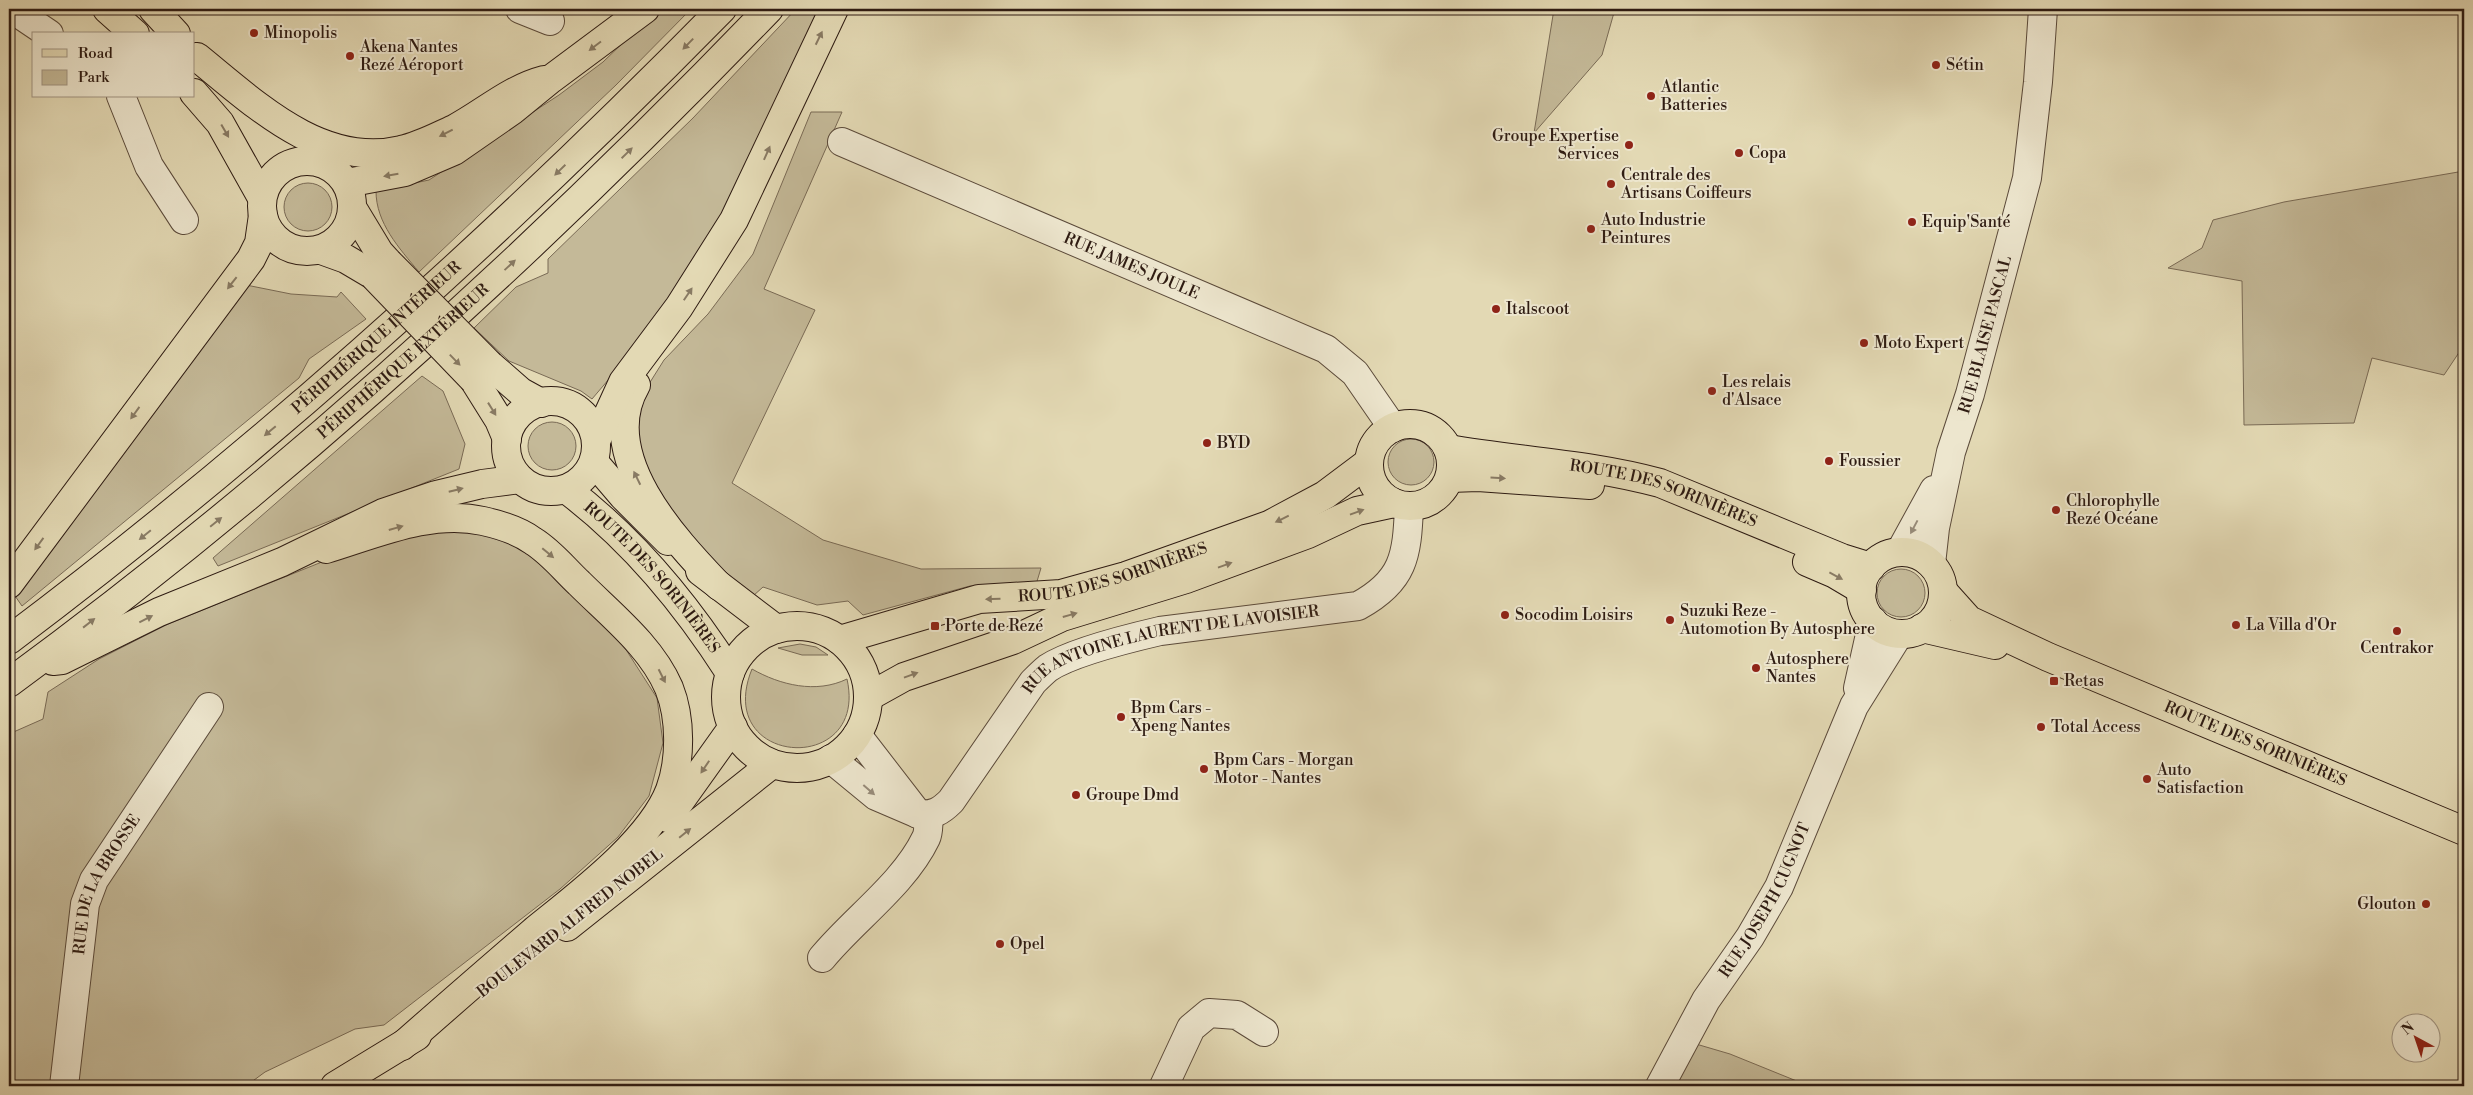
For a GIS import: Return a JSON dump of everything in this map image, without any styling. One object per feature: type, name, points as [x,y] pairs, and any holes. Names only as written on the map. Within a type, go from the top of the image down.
[{"type":"main road","points":[[107,9],[133,32]]},
{"type":"main road","points":[[153,9],[174,32]]},
{"type":"main road","points":[[346,183],[404,172],[454,151],[513,110],[551,79],[645,9]]},
{"type":"main road","name":"PÉRIPHÉRIQUE INTÉRIEUR","points":[[9,640],[186,501],[374,342],[534,196],[722,9]]},
{"type":"main road","name":"PÉRIPHÉRIQUE EXTÉRIEUR","points":[[9,683],[235,506],[403,362],[632,149],[769,9]]},
{"type":"main road","points":[[482,373],[507,439],[508,458],[520,479],[530,486],[554,492],[566,489],[584,477],[623,382],[660,334],[707,266],[734,220],[834,9]]},
{"type":"main road","points":[[195,56],[285,125],[313,140],[343,150],[364,154],[400,151],[424,143],[463,124],[526,85],[551,79]]},
{"type":"main road","points":[[195,56],[276,141],[299,161]]},
{"type":"main road","points":[[9,584],[251,259],[259,243],[262,207],[274,174],[286,166],[299,161],[316,161],[331,167],[346,183],[352,195],[353,209],[350,222],[343,234],[334,243],[321,250],[310,252],[289,248],[272,235],[262,207],[220,123],[195,94]]},
{"type":"main road","points":[[353,209],[379,252],[380,268]]},
{"type":"main road","points":[[321,250],[380,268],[482,373],[541,403]]},
{"type":"main road","points":[[660,334],[652,357],[629,397],[625,420],[626,442],[630,459],[647,498],[700,567],[719,586]]},
{"type":"main road","points":[[507,439],[517,418],[532,406],[541,403],[560,403],[577,410],[586,418],[595,451],[623,496],[693,566],[776,629]]},
{"type":"main road","points":[[1401,505],[1382,495],[1373,483],[1369,462],[1376,441],[1393,428],[1411,424],[1429,428],[1437,433],[1448,448],[1451,458],[1450,478]]},
{"type":"main road","name":"ROUTE DES SORINIÈRES","points":[[1448,448],[1583,466],[1630,475],[1660,484],[1842,558],[1866,579]]},
{"type":"main road","name":"ROUTE DES SORINIÈRES","points":[[840,640],[979,599],[1061,594],[1126,576],[1269,525],[1325,495],[1369,462]]},
{"type":"main road","name":"ROUTE DES SORINIÈRES","points":[[868,697],[904,677],[1013,640],[1062,617],[1186,579],[1308,534],[1357,510],[1424,504],[1437,497],[1450,478],[1478,477],[1589,485],[1648,498],[1814,565],[1866,579]]},
{"type":"main road","points":[[36,663],[62,660],[159,612],[282,562],[392,510],[436,495],[482,484],[520,479]]},
{"type":"main road","name":"ROUTE DES SORINIÈRES","points":[[566,489],[597,513],[654,571],[712,643],[730,672]]},
{"type":"main road","points":[[282,562],[428,519],[458,518],[481,520],[512,528],[534,541],[559,562],[634,637],[658,666],[669,690],[678,734],[676,763],[670,790],[657,814],[606,871],[402,1046]]},
{"type":"main road","points":[[1873,621],[1866,611],[1866,579],[1879,560],[1900,552],[1922,557],[1931,564]]},
{"type":"main road","name":"ROUTE DES SORINIÈRES","points":[[1931,564],[1938,572],[1943,591],[1969,620],[2048,657],[2464,831]]},
{"type":"main road","points":[[1911,631],[1938,612],[1943,591]]},
{"type":"main road","name":"ROUTE DES SORINIÈRES","points":[[1873,621],[1880,627],[1911,631],[2048,657]]},
{"type":"main road","points":[[787,626],[809,627],[830,634],[840,640],[859,660],[868,685],[865,717],[857,735],[845,749],[830,759],[807,767],[772,764],[756,754],[743,742],[733,727],[727,703],[730,672],[740,654],[762,635],[787,626]]},
{"type":"main road","name":"BOULEVARD ALFRED NOBEL","points":[[468,988],[557,925],[647,843],[673,812],[733,727]]},
{"type":"main road","name":"BOULEVARD ALFRED NOBEL","points":[[335,1086],[402,1046],[512,972],[772,764]]},
{"type":"street","points":[[12,9],[46,32]]},
{"type":"street","points":[[520,9],[550,21]]},
{"type":"street","name":"RUE BLAISE PASCAL","points":[[1931,564],[1935,528],[1952,452],[1970,394],[2027,178],[2038,82],[2042,9]]},
{"type":"street","points":[[122,98],[148,166],[184,220]]},
{"type":"street","name":"RUE JAMES JOULE","points":[[842,142],[1326,349],[1355,373],[1393,428]]},
{"type":"street","name":"RUE BLAISE PASCAL","points":[[1900,552],[1926,509],[1952,452]]},
{"type":"street","name":"RUE ANTOINE LAURENT DE LAVOISIER","points":[[924,815],[941,810],[951,800],[1034,682],[1047,668],[1074,656],[1160,631],[1358,606],[1378,595],[1394,579],[1402,560],[1408,528],[1401,505]]},
{"type":"street","name":"RUE JOSEPH CUGNOT","points":[[1660,1086],[1706,1000],[1750,938],[1779,886],[1854,706],[1873,621]]},
{"type":"street","name":"RUE JOSEPH CUGNOT","points":[[1854,706],[1911,631]]},
{"type":"street","name":"RUE DE LA BROSSE","points":[[64,1086],[84,909],[94,880],[209,707]]},
{"type":"street","points":[[822,958],[838,939],[879,899],[910,863],[926,837],[924,815],[857,735]]},
{"type":"street","points":[[830,759],[876,796],[924,815]]},
{"type":"street","points":[[1164,1086],[1191,1028],[1209,1013],[1237,1015],[1264,1032]]},
{"type":"green space","points":[[658,9],[691,9],[616,85],[419,272],[384,224],[377,203],[376,191],[429,180],[559,95],[603,62]]},
{"type":"green space","points":[[796,9],[826,9],[730,212],[660,319],[592,399],[581,391],[509,361],[474,328],[516,287],[548,273],[548,259],[693,118]]},
{"type":"green space","points":[[1554,9],[1615,9],[1602,55],[1534,133]]},
{"type":"green space","points":[[811,112],[842,112],[764,289],[815,310],[732,483],[823,540],[921,569],[1041,568],[1035,588],[970,586],[863,615],[848,601],[817,605],[763,587],[753,596],[724,575],[655,494],[635,438],[642,395],[664,360],[708,314],[753,254]]},
{"type":"green space","points":[[2464,171],[2464,345],[2444,375],[2372,358],[2354,423],[2244,425],[2242,281],[2168,268],[2202,248],[2213,220],[2284,202]]},
{"type":"green space","points":[[303,183],[313,183],[325,190],[332,202],[332,212],[325,224],[313,231],[303,231],[295,227],[288,220],[284,212],[284,202],[288,194],[295,187]]},
{"type":"green space","points":[[241,284],[291,294],[337,297],[341,292],[366,319],[309,359],[299,378],[22,606],[13,593]]},
{"type":"green space","points":[[422,376],[443,391],[465,444],[459,469],[218,566],[213,558]]},
{"type":"green space","points":[[547,422],[557,422],[569,429],[576,441],[576,451],[569,463],[557,470],[547,470],[539,466],[532,459],[528,451],[528,441],[532,433],[539,426]]},
{"type":"green space","points":[[1416,439],[1428,445],[1433,453],[1433,471],[1428,479],[1420,484],[1406,485],[1394,479],[1389,471],[1388,457],[1394,445],[1402,440]]},
{"type":"green space","points":[[438,524],[516,537],[623,645],[657,698],[663,743],[649,796],[618,837],[560,889],[384,1025],[355,1029],[265,1072],[246,1086],[9,1086],[9,734],[43,719],[48,692],[99,659],[168,624],[359,547]]},
{"type":"green space","points":[[1901,569],[1910,571],[1918,576],[1923,584],[1925,593],[1923,602],[1918,610],[1910,615],[1901,617],[1892,615],[1884,610],[1879,602],[1877,593],[1879,584],[1884,576],[1892,571]]},
{"type":"green space","points":[[800,644],[816,647],[828,655],[802,655],[778,648]]},
{"type":"green space","points":[[752,669],[763,675],[798,686],[823,686],[847,679],[848,711],[836,733],[816,745],[793,748],[770,741],[753,726],[746,702]]},
{"type":"green space","points":[[1696,1044],[1730,1054],[1809,1086],[1673,1086]]},
{"type":"place","name":"Minopolis","points":[[254,33]]},
{"type":"place","name":"Akena Nantes Rezé Aéroport","points":[[350,56]]},
{"type":"place","name":"Sétin","points":[[1936,65]]},
{"type":"place","name":"Atlantic Batteries","points":[[1651,96]]},
{"type":"place","name":"Groupe Expertise Services","points":[[1629,145]]},
{"type":"place","name":"Copa","points":[[1739,153]]},
{"type":"place","name":"Centrale des Artisans Coiffeurs","points":[[1611,184]]},
{"type":"place","name":"Equip'Santé","points":[[1912,222]]},
{"type":"place","name":"Auto Industrie Peintures","points":[[1591,229]]},
{"type":"place","name":"Italscoot","points":[[1496,309]]},
{"type":"place","name":"Moto Expert","points":[[1864,343]]},
{"type":"place","name":"Les relais d'Alsace","points":[[1712,391]]},
{"type":"place","name":"BYD","points":[[1207,443]]},
{"type":"place","name":"Foussier","points":[[1829,461]]},
{"type":"place","name":"Chlorophylle Rezé Océane","points":[[2056,510]]},
{"type":"place","name":"Socodim Loisirs","points":[[1505,615]]},
{"type":"place","name":"Suzuki Reze - Automotion By Autosphere","points":[[1670,620]]},
{"type":"place","name":"La Villa d'Or","points":[[2236,625]]},
{"type":"place","name":"Porte de Rezé","points":[[935,626]]},
{"type":"place","name":"Centrakor","points":[[2397,631]]},
{"type":"place","name":"Autosphere Nantes","points":[[1756,668]]},
{"type":"place","name":"Retas","points":[[2054,681]]},
{"type":"place","name":"Bpm Cars - Xpeng Nantes","points":[[1121,717]]},
{"type":"place","name":"Total Access","points":[[2041,727]]},
{"type":"place","name":"Bpm Cars - Morgan Motor - Nantes","points":[[1204,769]]},
{"type":"place","name":"Auto Satisfaction","points":[[2147,779]]},
{"type":"place","name":"Groupe Dmd","points":[[1076,795]]},
{"type":"place","name":"Glouton","points":[[2426,904]]},
{"type":"place","name":"Opel","points":[[1000,944]]}]
